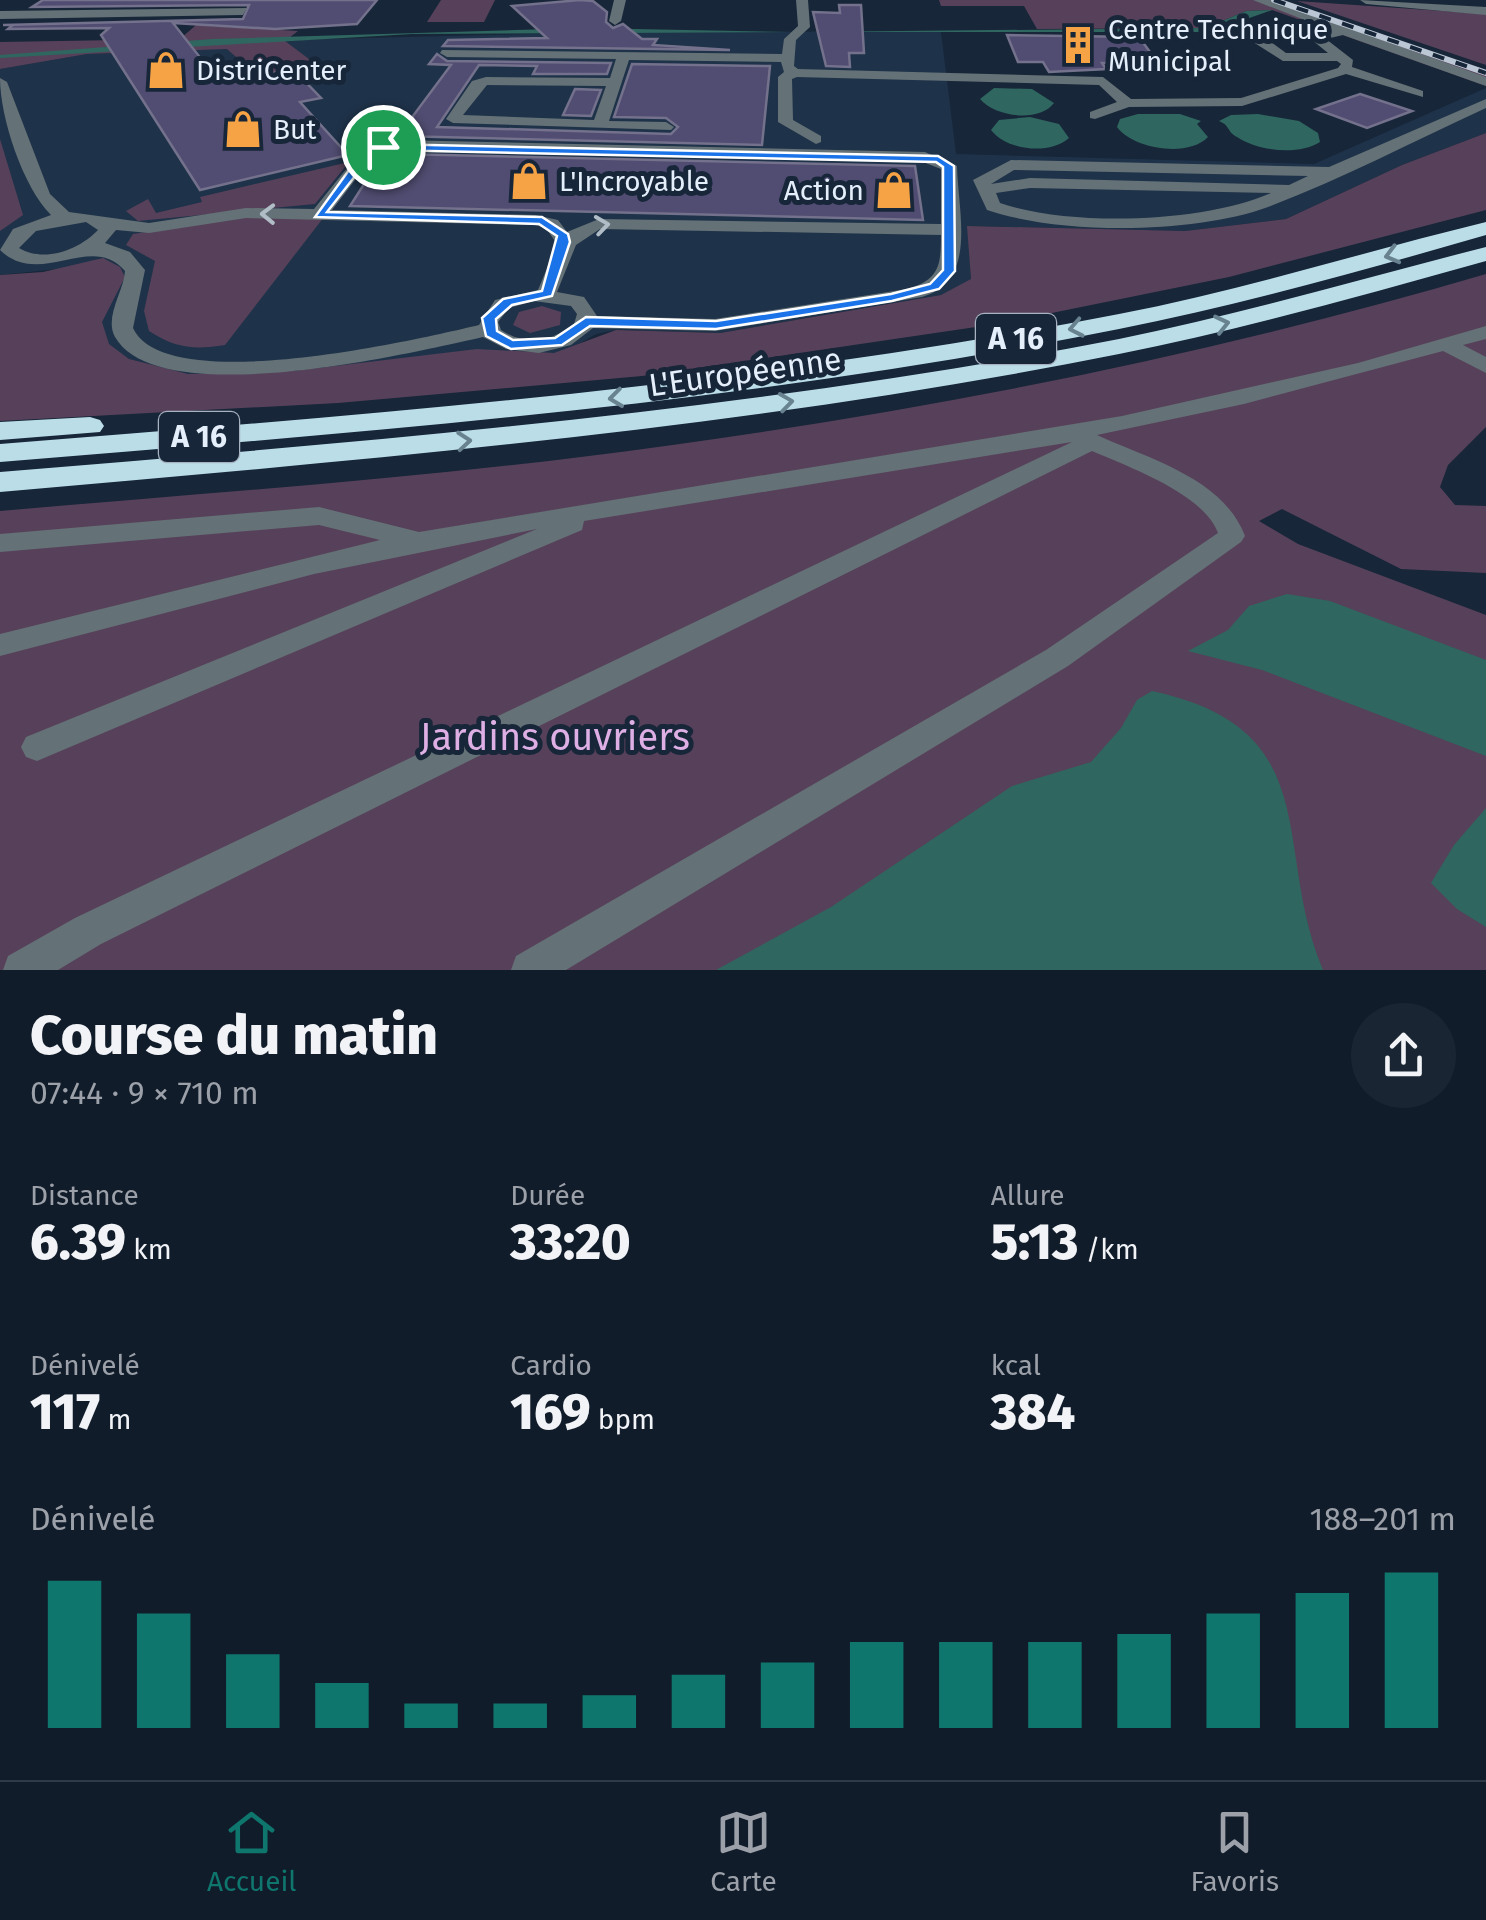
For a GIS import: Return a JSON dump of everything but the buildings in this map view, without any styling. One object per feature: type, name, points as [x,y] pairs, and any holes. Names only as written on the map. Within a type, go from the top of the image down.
[{"type":"highway","name":"L'Européenne","points":[[0,453],[398,421],[686,389],[1012,340],[1252,291],[1486,228]]},
{"type":"highway","name":"L'Européenne","points":[[0,482],[644,421],[967,374],[1264,314],[1486,254]]},
{"type":"highway","points":[[0,431],[225,419],[398,421]]},
{"type":"highway","points":[[0,498],[366,450]]},
{"type":"street","points":[[4,17],[35,0]]},
{"type":"street","points":[[615,21],[620,0]]},
{"type":"street","points":[[802,0],[802,30],[790,39],[791,66],[785,77],[786,122],[816,140]]},
{"type":"street","points":[[1260,0],[1486,82]]},
{"type":"street","points":[[1366,0],[1486,11]]},
{"type":"street","points":[[4,17],[248,9],[220,25]]},
{"type":"street","points":[[1348,30],[1258,39],[1283,57],[1344,63],[1418,94]]},
{"type":"street","points":[[1316,36],[1344,63]]},
{"type":"street","points":[[447,53],[624,56],[1103,81],[1127,103]]},
{"type":"street","points":[[600,125],[624,56]]},
{"type":"street","points":[[1095,114],[1127,103],[1242,102],[1344,63]]},
{"type":"street","points":[[615,82],[486,80],[477,84],[453,119],[461,123],[666,127]]},
{"type":"street","points":[[0,82],[42,196],[65,218]]},
{"type":"street","points":[[1198,103],[1209,118]]},
{"type":"street","points":[[1331,172],[1011,165],[981,180],[993,206],[1007,213],[1120,220],[1240,209],[1295,188],[1486,104]]},
{"type":"street","points":[[319,215],[366,154],[397,145],[886,156],[946,163],[947,276],[916,293],[716,325],[586,322]]},
{"type":"street","points":[[984,190],[1030,182],[1295,188]]},
{"type":"street","points":[[33,226],[42,196]]},
{"type":"street","points":[[106,224],[104,236],[92,245],[54,258],[13,255],[8,250],[10,241],[33,226],[65,218],[92,218],[139,228],[236,214],[542,220],[556,227],[564,242]]},
{"type":"street","points":[[547,294],[564,242],[584,228],[613,222],[949,230]]},
{"type":"street","points":[[92,245],[123,256],[136,270],[122,322],[127,340],[150,358],[175,365],[227,368],[350,360],[489,330]]},
{"type":"street","points":[[547,294],[576,301],[586,310],[586,322],[571,337],[542,346],[504,342],[489,330],[491,314],[502,304],[547,294]]},
{"type":"street","points":[[0,644],[296,567],[420,541],[1085,439],[1270,394],[1486,332]]},
{"type":"street","points":[[1447,345],[1486,366]]},
{"type":"street","points":[[22,970],[88,931],[1085,439]]},
{"type":"street","points":[[530,970],[1057,658],[1232,536],[1232,526],[1215,506],[1085,439]]},
{"type":"street","points":[[38,746],[565,529],[594,512]]},
{"type":"street","points":[[0,544],[319,516],[420,541]]},
{"type":"shaded area","points":[[1272,10],[1210,32],[802,32],[1206,28],[1246,11]]},
{"type":"shaded area","points":[[582,28],[793,32],[412,34],[0,58],[213,39]]},
{"type":"shaded area","points":[[611,32],[941,32],[956,154],[1314,164],[1486,88],[1486,133],[1402,165],[1286,219],[1185,231],[968,226],[971,280],[941,295],[720,333],[616,330],[596,334],[535,370],[29,395],[68,268],[0,275],[0,69],[87,54],[291,46],[284,40]]},
{"type":"shaded area","points":[[994,88],[1032,89],[1054,103],[1038,113],[1006,113],[980,99]]},
{"type":"shaded area","points":[[1138,114],[1180,114],[1201,121],[1197,124],[1208,137],[1199,144],[1175,149],[1135,141],[1117,127],[1120,119]]},
{"type":"shaded area","points":[[1258,114],[1299,121],[1318,133],[1320,142],[1301,149],[1267,148],[1237,137],[1219,121],[1231,115]]},
{"type":"shaded area","points":[[1030,117],[1059,124],[1069,138],[1051,147],[1029,148],[1007,142],[991,130],[999,120]]},
{"type":"shaded area","points":[[1287,594],[1330,601],[1486,660],[1486,756],[1262,670],[1188,651],[1228,630],[1249,606]]},
{"type":"shaded area","points":[[1152,691],[1208,709],[1246,733],[1270,764],[1284,799],[1308,924],[1323,970],[716,970],[831,907],[1012,786],[1091,762],[1121,728],[1137,700]]},
{"type":"shaded area","points":[[1486,808],[1486,927],[1457,909],[1431,883],[1454,845]]},
{"type":"green space","points":[[441,0],[495,0],[484,22],[427,22]]},
{"type":"green space","points":[[939,0],[1269,0],[1474,70],[1486,75],[1486,86],[1272,10],[1246,11],[1206,28],[1037,29],[1024,6],[941,6]]},
{"type":"green space","points":[[1297,1],[1486,14],[1486,65]]},
{"type":"green space","points":[[203,19],[213,19],[208,26],[298,31],[285,41],[317,65],[257,75],[227,49],[87,54],[0,69],[0,42],[180,39]]},
{"type":"green space","points":[[1486,133],[1486,210],[1229,277],[1003,323],[642,376],[338,403],[0,421],[0,275],[43,272],[103,258],[120,267],[125,277],[102,322],[109,344],[129,359],[188,374],[293,371],[477,349],[554,353],[616,330],[720,333],[941,295],[971,279],[967,226],[1185,231],[1286,219],[1402,165]]},
{"type":"green space","points":[[0,139],[23,215],[0,231]]},
{"type":"green space","points":[[349,162],[315,204],[138,221],[126,211],[148,199],[156,213],[202,202],[200,197]]},
{"type":"green space","points":[[324,217],[225,345],[185,346],[149,331],[144,311],[155,261],[126,245],[133,234],[237,218]]},
{"type":"green space","name":"Jardins ouvriers","points":[[1486,274],[1486,427],[1448,465],[1440,487],[1455,505],[1486,506],[1486,573],[1401,569],[1282,509],[1259,521],[1298,544],[1486,615],[1486,970],[0,970],[0,511],[509,466],[810,425],[1150,360]]},
{"type":"green space","points":[[542,306],[561,312],[560,325],[530,333],[513,325],[519,312]]},
{"type":"railway","points":[[1274,0],[1486,73]]},
{"type":"place","name":"Centre Technique Municipal","points":[[1078,45]]},
{"type":"place","name":"DistriCenter","points":[[166,70]]},
{"type":"place","name":"But","points":[[243,129]]},
{"type":"place","name":"L'Incroyable","points":[[529,181]]},
{"type":"place","name":"Action","points":[[894,190]]},
{"type":"route","points":[[383,147],[938,159],[949,166],[949,271],[934,286],[892,298],[716,325],[586,322],[571,337],[558,342],[518,346],[491,333],[489,318],[508,302],[547,294],[564,242],[562,234],[542,220],[319,215],[366,154],[383,147]]}]
